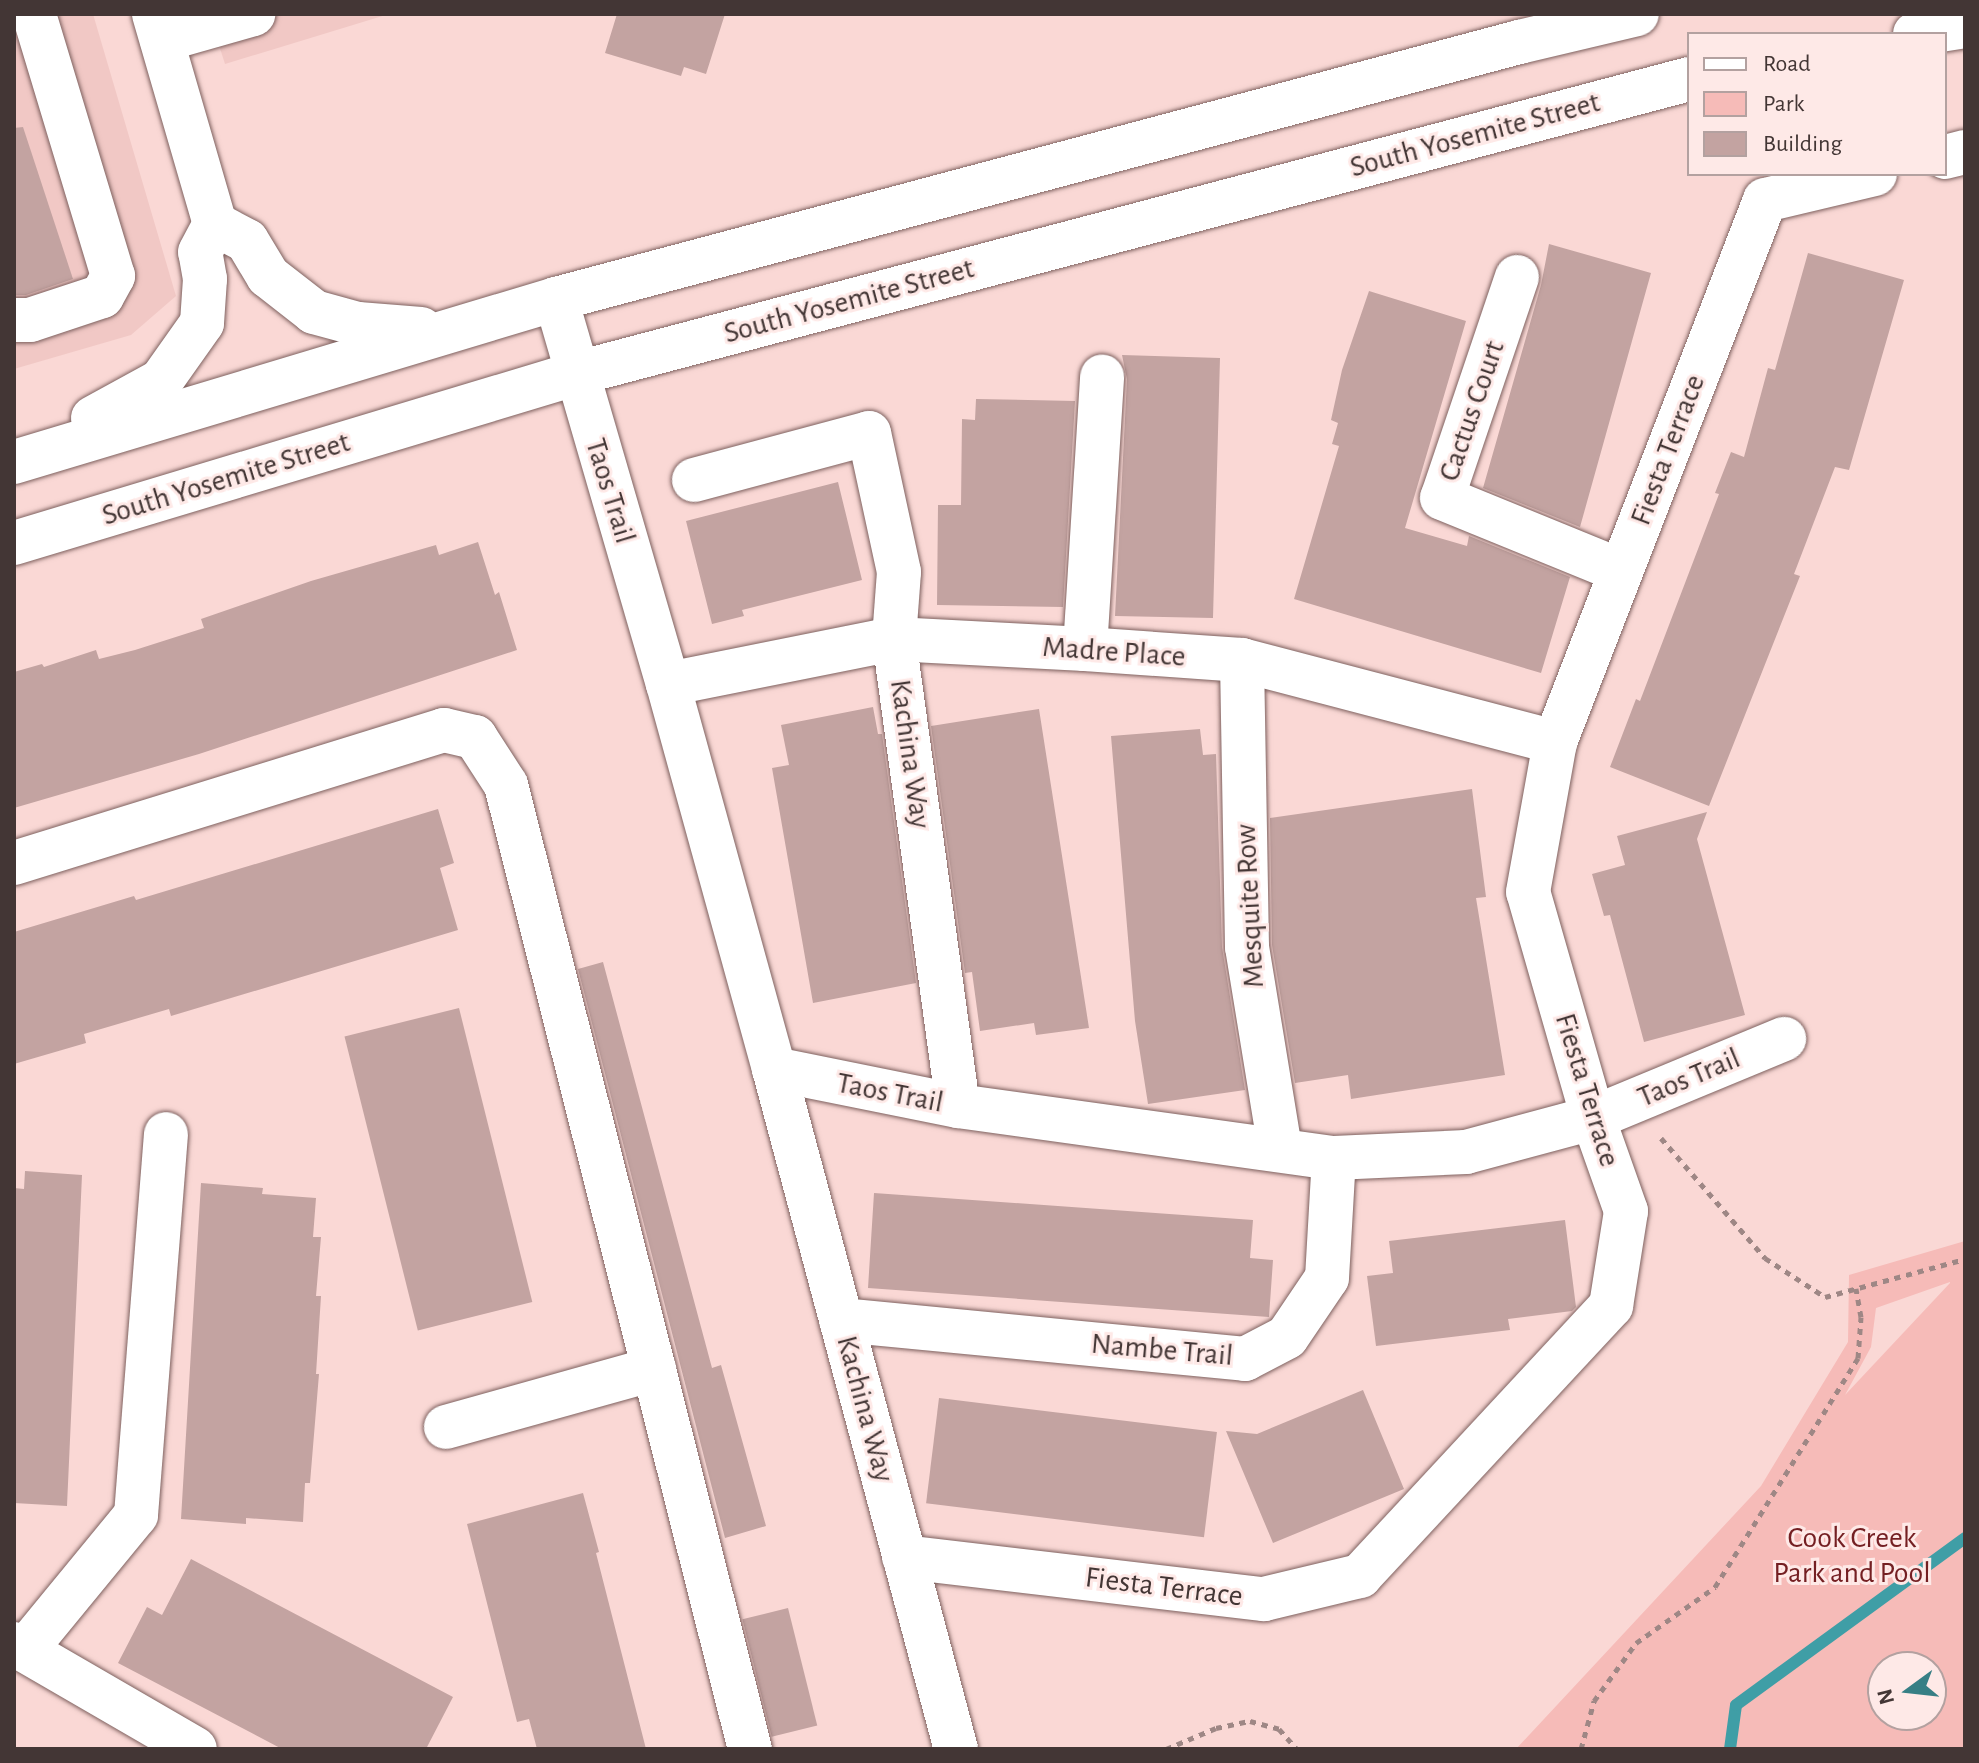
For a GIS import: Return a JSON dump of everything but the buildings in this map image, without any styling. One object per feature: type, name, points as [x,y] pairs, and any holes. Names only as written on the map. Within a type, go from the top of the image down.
[{"type":"street","points":[[14,320],[30,320],[102,296],[113,276],[34,14]]},
{"type":"street","points":[[14,462],[161,381],[202,323],[205,279],[200,252],[215,224],[158,27],[253,14]]},
{"type":"street","points":[[14,462],[556,299],[1504,46],[1637,14]]},
{"type":"street","points":[[1928,32],[1965,26]]},
{"type":"street","name":"South Yosemite Street","points":[[14,543],[578,373],[1687,80]]},
{"type":"street","name":"Fiesta Terrace","points":[[904,1557],[1264,1599],[1360,1576],[1611,1306],[1626,1211],[1612,1110],[1528,892],[1555,742],[1765,200],[1867,176]]},
{"type":"street","points":[[215,224],[247,241],[268,276],[314,312],[358,324],[448,331]]},
{"type":"street","name":"Cactus Court","points":[[1517,277],[1442,498],[1621,571]]},
{"type":"street","name":"Taos Trail","points":[[556,299],[668,684],[774,1069],[958,1106],[1334,1158],[1466,1152],[1612,1110],[1784,1039]]},
{"type":"street","points":[[1085,649],[1102,377]]},
{"type":"street","name":"Kachina Way","points":[[694,480],[869,433],[899,572],[894,639],[958,1106]]},
{"type":"street","name":"Madre Place","points":[[668,684],[894,639],[1085,649],[1242,660],[1555,742]]},
{"type":"street","name":"Mesquite Row","points":[[1242,660],[1247,947],[1280,1149]]},
{"type":"street","points":[[14,863],[444,730],[475,737],[506,785],[750,1749]]},
{"type":"street","name":"Kachina Way","points":[[774,1069],[956,1749]]},
{"type":"street","points":[[166,1134],[136,1515],[19,1647],[195,1749]]},
{"type":"street","name":"Nambe Trail","points":[[841,1320],[1245,1359],[1287,1337],[1327,1278],[1334,1158]]},
{"type":"street","points":[[446,1427],[654,1369]]},
{"type":"path","points":[[1612,1110],[1765,1258],[1825,1297],[1965,1259]]},
{"type":"path","points":[[1581,1749],[1594,1701],[1602,1689],[1636,1643],[1715,1587],[1858,1358],[1861,1317],[1856,1288]]},
{"type":"path","points":[[1166,1749],[1216,1728],[1250,1721],[1279,1729],[1297,1749]]},
{"type":"shaded area","points":[[14,14],[93,14],[176,296],[131,335],[14,369]]},
{"type":"shaded area","points":[[209,14],[389,14],[225,64]]},
{"type":"green space","name":"Cook Creek Park and Pool","points":[[1965,1241],[1965,1749],[1516,1749],[1761,1486],[1848,1342],[1849,1275]],"holes":[[[1950,1283],[1845,1395],[1871,1347],[1876,1308]]]},
{"type":"waterway","points":[[1730,1749],[1736,1705],[1965,1538]]}]
